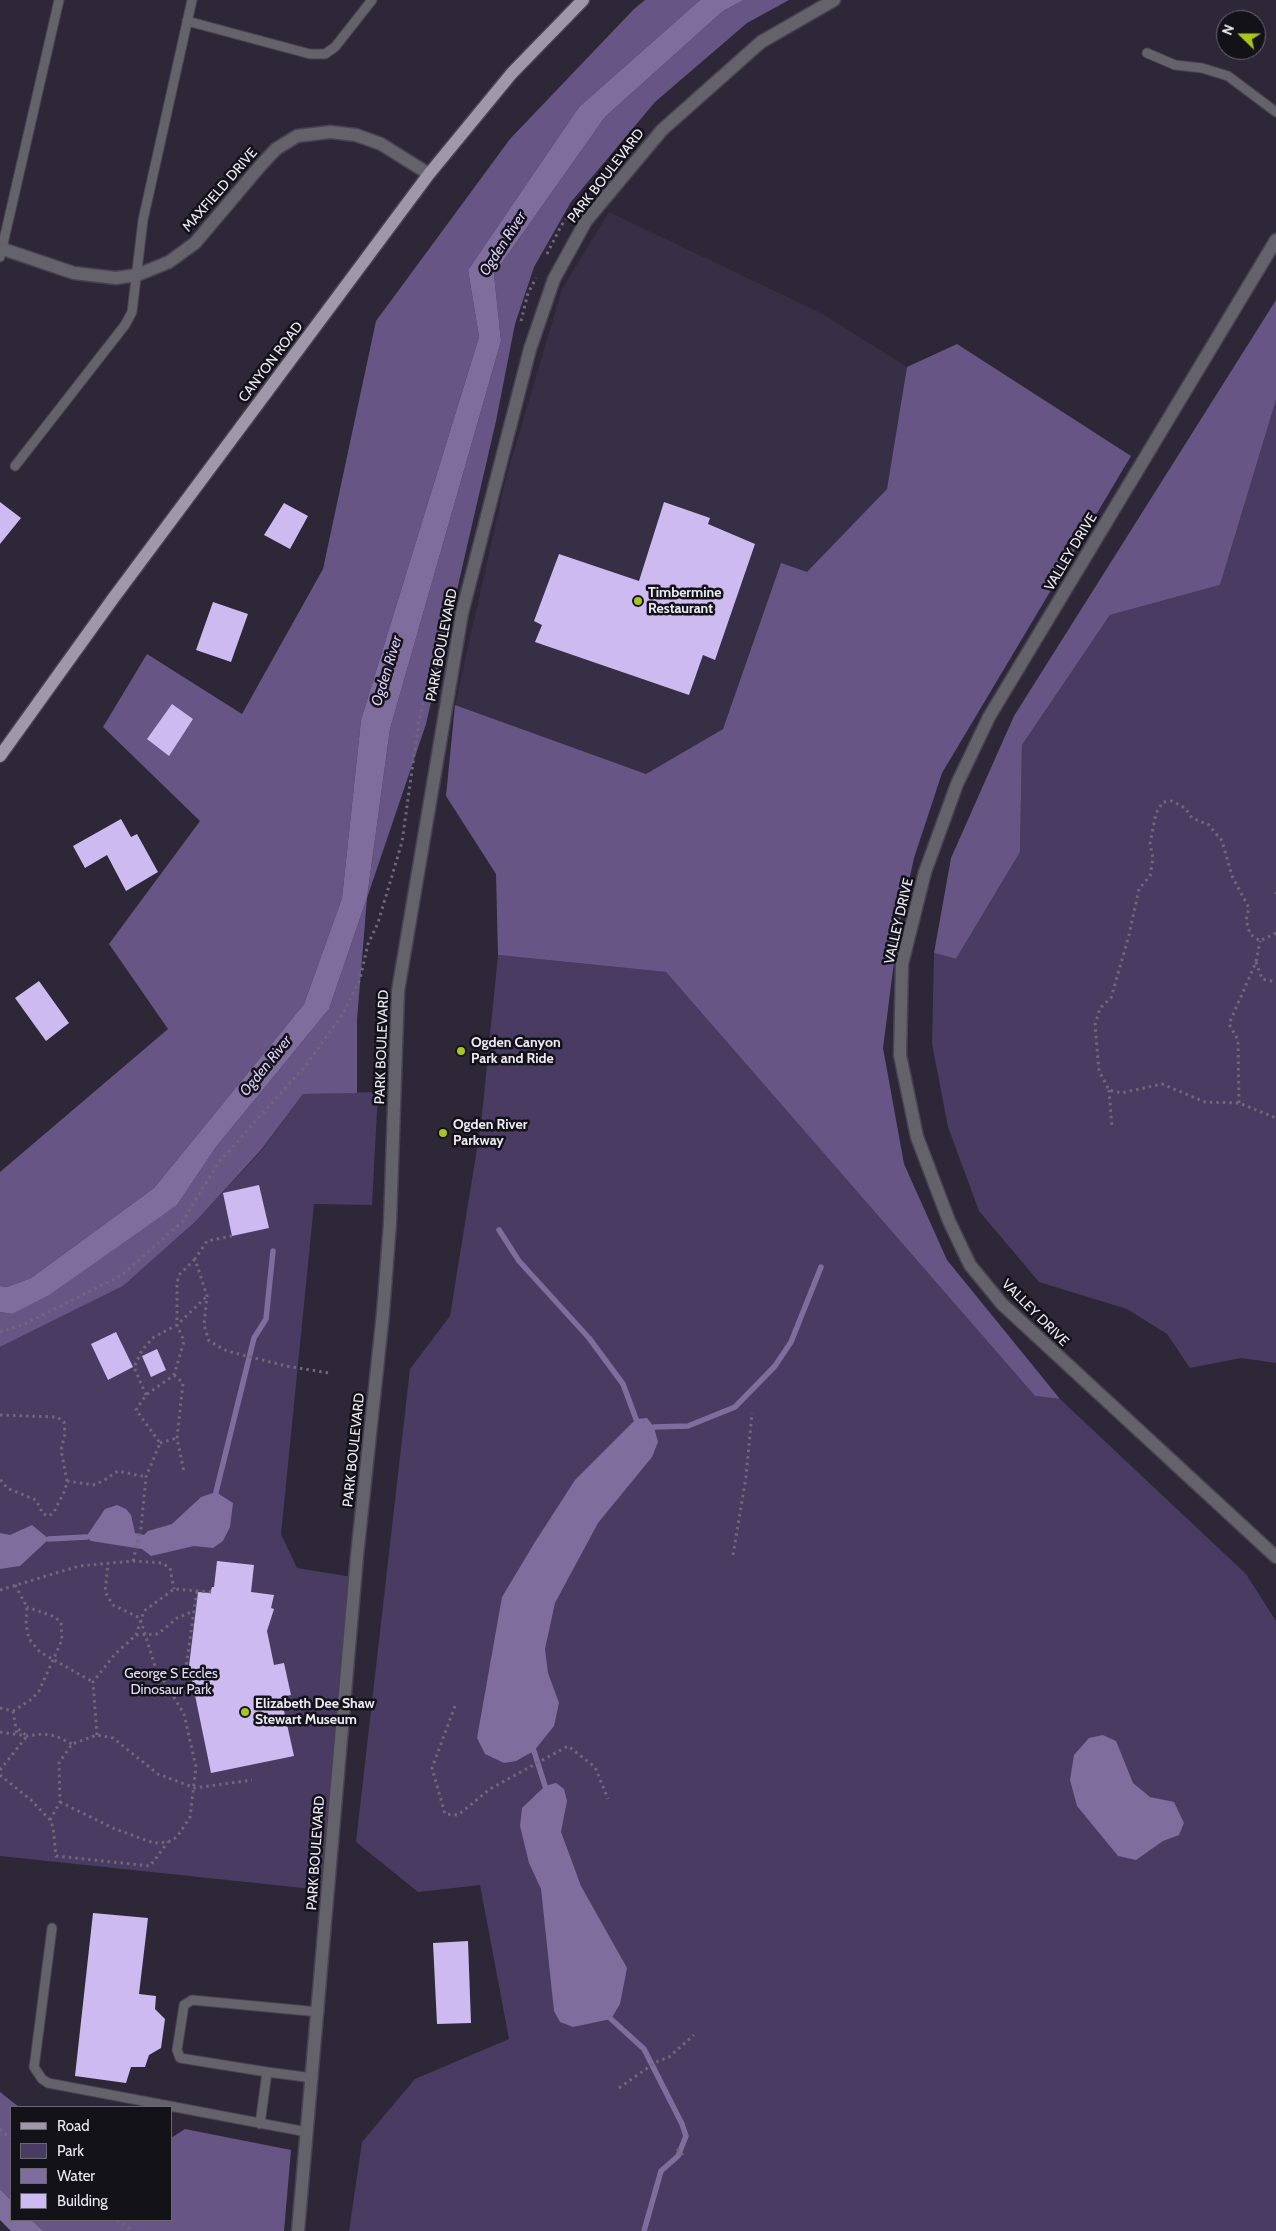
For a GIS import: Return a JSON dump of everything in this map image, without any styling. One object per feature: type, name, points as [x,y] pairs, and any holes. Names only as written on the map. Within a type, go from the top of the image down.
[{"type":"main road","name":"CANYON ROAD","points":[[0,756],[112,600],[429,174],[512,73],[583,0]]},
{"type":"street","name":"PARK BOULEVARD","points":[[298,2231],[319,2012],[336,1785],[389,1241],[398,991],[460,622],[490,498],[530,349],[554,279],[586,221],[669,124],[761,42],[834,0]]},
{"type":"street","name":"MAXFIELD DRIVE","points":[[1,251],[74,273],[116,278],[137,275],[169,262],[195,243],[276,149],[297,136],[330,132],[356,135],[381,144],[429,174]]},
{"type":"street","name":"VALLEY DRIVE","points":[[1276,240],[989,717],[957,784],[925,872],[902,964],[900,1055],[917,1137],[949,1221],[970,1265],[1002,1304],[1276,1557]]},
{"type":"lane","points":[[1,251],[59,0]]},
{"type":"lane","points":[[15,466],[126,325],[132,312],[143,220],[192,0]]},
{"type":"lane","points":[[187,21],[310,54],[325,54],[336,47],[372,0]]},
{"type":"lane","points":[[1146,53],[1175,65],[1202,68],[1228,76],[1276,112]]},
{"type":"lane","points":[[52,1928],[34,2067],[42,2079],[48,2083],[125,2096],[307,2132]]},
{"type":"lane","points":[[313,2078],[180,2058],[176,2050],[184,2005],[192,2000],[319,2012]]},
{"type":"lane","points":[[260,2124],[267,2072]]},
{"type":"path","points":[[1112,1128],[1109,1090],[1098,1071],[1095,1025],[1100,1008],[1111,998],[1129,935],[1139,889],[1150,876],[1153,858],[1150,844],[1156,813],[1163,802],[1172,801],[1185,808],[1192,818],[1209,825],[1222,841],[1232,876],[1249,908],[1246,920],[1250,934],[1260,941]]},
{"type":"path","points":[[0,1332],[27,1323],[122,1275],[182,1222],[220,1162],[307,1064],[344,1012],[360,980],[368,944],[378,923],[402,842]]},
{"type":"path","points":[[1260,941],[1276,933]]},
{"type":"path","points":[[1239,1103],[1238,1040],[1229,1024],[1256,962],[1260,941]]},
{"type":"path","points":[[1256,962],[1262,979],[1276,982]]},
{"type":"path","points":[[1109,1090],[1121,1093],[1162,1084],[1205,1102],[1239,1103],[1276,1118]]},
{"type":"path","points":[[160,1443],[136,1410],[146,1395],[174,1375],[184,1341],[176,1325],[177,1282],[180,1274],[196,1259],[207,1241],[232,1236]]},
{"type":"path","points":[[196,1259],[207,1296],[204,1325],[210,1341],[226,1352],[329,1373]]},
{"type":"path","points":[[146,1395],[134,1367],[142,1350],[154,1337],[176,1325],[207,1296]]},
{"type":"path","points":[[174,1375],[183,1383],[178,1438],[184,1472]]},
{"type":"path","points":[[733,1555],[746,1477],[752,1413]]},
{"type":"path","points":[[0,1415],[56,1417],[64,1422],[65,1434],[61,1450],[67,1480],[62,1497],[54,1512],[49,1516],[43,1514],[36,1500],[7,1488],[0,1479]]},
{"type":"path","points":[[160,1443],[178,1438]]},
{"type":"path","points":[[133,1561],[141,1528],[146,1476],[160,1443]]},
{"type":"path","points":[[67,1480],[93,1485],[103,1481],[118,1470],[146,1476]]},
{"type":"path","points":[[0,1590],[79,1566],[133,1561],[162,1563],[170,1568],[174,1589]]},
{"type":"path","points":[[0,1775],[31,1800],[50,1820],[53,1827],[56,1856],[150,1866],[168,1842],[177,1837],[184,1829],[190,1817],[195,1788],[196,1766],[184,1714],[155,1666],[140,1618],[113,1605],[105,1592],[108,1563]]},
{"type":"path","points":[[15,1585],[26,1606],[26,1625],[29,1639],[40,1652],[51,1660],[93,1682]]},
{"type":"path","points":[[97,1735],[93,1682],[115,1654],[136,1635],[140,1618],[144,1611],[174,1589],[211,1592]]},
{"type":"path","points":[[173,1694],[193,1690],[186,1667],[197,1590]]},
{"type":"path","points":[[0,1708],[13,1711],[23,1706],[39,1691],[51,1660],[62,1640],[61,1623],[55,1617],[26,1606]]},
{"type":"path","points":[[136,1635],[158,1634],[178,1618],[194,1611]]},
{"type":"path","points":[[455,1706],[432,1768],[445,1814],[458,1815],[490,1789],[568,1746],[595,1767],[608,1799]]},
{"type":"path","points":[[13,1711],[17,1735]]},
{"type":"path","points":[[16,1727],[27,1736]]},
{"type":"path","points":[[0,1732],[27,1736],[42,1734],[56,1736],[72,1744]]},
{"type":"path","points":[[50,1820],[60,1802],[60,1763],[72,1744],[97,1735],[113,1738],[158,1774],[195,1788],[252,1780]]},
{"type":"path","points":[[0,1770],[27,1736]]},
{"type":"path","points":[[60,1802],[115,1829],[154,1843],[168,1842]]},
{"type":"path","points":[[619,2088],[656,2062],[669,2057],[694,2035]]},
{"type":"path","points":[[0,2129],[10,2138]]},
{"type":"path","points":[[677,2150],[683,2155]]},
{"type":"path","points":[[118,2221],[133,2231]]},
{"type":"shaded area","points":[[645,0],[700,0],[579,107],[468,270],[479,337],[361,720],[342,898],[304,1004],[154,1188],[31,1278],[7,1287],[0,1286],[0,1172],[168,1029],[109,944],[200,821],[103,727],[147,654],[242,714],[323,569],[376,321],[510,139],[634,9]]},
{"type":"shaded area","points":[[744,0],[789,0],[747,23],[655,102],[571,202],[534,267],[515,324],[496,421],[426,724],[367,898],[390,729],[501,341],[494,274],[605,117],[723,11]]},
{"type":"shaded area","points":[[609,212],[823,314],[907,367],[887,489],[807,573],[781,564],[723,729],[646,774],[455,705],[506,478],[562,289]]},
{"type":"shaded area","points":[[1276,300],[1276,400],[1220,585],[1110,615],[1022,745],[1020,852],[956,959],[934,953],[951,858],[1014,716]]},
{"type":"shaded area","points":[[957,344],[1131,456],[942,773],[914,858],[898,931],[883,1048],[904,1164],[947,1260],[1060,1399],[1035,1396],[666,972],[498,955],[496,874],[446,796],[455,705],[646,774],[723,729],[781,563],[807,572],[887,489],[907,367]]},
{"type":"shaded area","points":[[367,898],[357,1020],[357,1093],[303,1094],[261,1150],[196,1221],[123,1286],[0,1347],[0,1312],[12,1314],[177,1205],[216,1147],[329,1009]]},
{"type":"shaded area","points":[[0,2092],[18,2106],[10,2106],[10,2199],[0,2189]]},
{"type":"shaded area","points":[[185,2129],[291,2150],[284,2231],[43,2231],[33,2221],[172,2221],[172,2137]]},
{"type":"green space","points":[[1276,400],[1276,1363],[1241,1358],[1190,1368],[1167,1334],[1127,1309],[1039,1282],[979,1211],[948,1127],[932,1044],[934,953],[956,959],[1020,852],[1022,745],[1110,615],[1220,585]]},
{"type":"green space","points":[[498,955],[666,972],[1035,1396],[1060,1399],[1246,1574],[1276,1621],[1276,2231],[349,2231],[362,2142],[415,2079],[509,2039],[480,1885],[418,1892],[356,1842],[410,1369],[450,1316],[481,1124]]},
{"type":"green space","name":"George S Eccles Dinosaur Park","points":[[378,1092],[372,1205],[314,1204],[281,1534],[297,1568],[352,1577],[322,1890],[0,1856],[0,1347],[123,1286],[196,1221],[261,1151],[303,1094]]},
{"type":"water","name":"Ogden River","points":[[700,0],[744,0],[723,11],[605,117],[494,274],[501,341],[390,729],[367,898],[329,1009],[216,1147],[177,1205],[49,1295],[12,1314],[0,1312],[0,1286],[7,1287],[31,1278],[154,1188],[304,1004],[342,898],[361,720],[479,337],[468,270],[579,107]]},
{"type":"water","points":[[647,1418],[654,1427],[658,1442],[652,1457],[598,1523],[555,1603],[545,1649],[548,1673],[559,1703],[554,1726],[534,1751],[516,1761],[504,1763],[485,1754],[477,1738],[502,1597],[575,1480],[636,1419]]},
{"type":"water","points":[[216,1492],[233,1503],[230,1527],[223,1541],[213,1548],[194,1546],[151,1556],[142,1549],[91,1541],[86,1537],[105,1509],[117,1505],[126,1509],[131,1515],[135,1533],[144,1535],[148,1531],[172,1524],[201,1497]]},
{"type":"water","points":[[32,1525],[49,1539],[20,1566],[0,1569],[0,1533],[10,1535]]},
{"type":"water","points":[[1103,1735],[1116,1741],[1133,1783],[1150,1797],[1174,1802],[1184,1823],[1179,1835],[1163,1841],[1136,1860],[1118,1856],[1077,1806],[1070,1780],[1074,1755],[1089,1738]]},
{"type":"water","points":[[556,1783],[564,1789],[567,1801],[561,1832],[581,1886],[627,1968],[620,2004],[611,2019],[573,2027],[560,2022],[554,2011],[541,1889],[529,1863],[520,1826],[522,1808],[545,1786]]},
{"type":"water","points":[[0,2189],[10,2199],[10,2221],[33,2221],[43,2231],[11,2231],[0,2220]]},
{"type":"building","points":[[0,502],[21,518],[0,544]]},
{"type":"building","name":"Timbermine Restaurant","points":[[664,502],[710,518],[708,524],[755,544],[715,660],[703,655],[689,695],[535,642],[542,625],[534,621],[559,554],[639,581]]},
{"type":"building","points":[[284,503],[308,516],[290,549],[264,535]]},
{"type":"building","points":[[213,602],[248,614],[231,662],[196,650]]},
{"type":"building","points":[[172,704],[193,719],[169,756],[147,739]]},
{"type":"building","points":[[121,819],[131,837],[137,834],[158,872],[126,891],[107,855],[85,868],[73,846]]},
{"type":"building","points":[[39,981],[69,1023],[46,1041],[15,998]]},
{"type":"building","points":[[259,1185],[269,1228],[232,1236],[223,1193]]},
{"type":"building","points":[[116,1332],[133,1367],[108,1380],[91,1344]]},
{"type":"building","points":[[157,1349],[166,1370],[151,1377],[142,1356]]},
{"type":"building","points":[[217,1561],[254,1565],[251,1592],[274,1595],[271,1608],[274,1609],[267,1631],[274,1665],[284,1663],[291,1695],[281,1697],[294,1756],[211,1773],[189,1666],[198,1592],[210,1593],[212,1587],[214,1587]]},
{"type":"building","points":[[93,1913],[148,1918],[139,1994],[156,1996],[155,2009],[165,2019],[161,2048],[149,2055],[145,2067],[131,2067],[126,2083],[75,2076]]},
{"type":"building","points":[[468,1941],[471,2023],[437,2024],[433,1943]]},
{"type":"waterway","points":[[499,1230],[519,1261],[589,1338],[623,1384],[636,1419]]},
{"type":"waterway","points":[[216,1492],[254,1338],[266,1319],[273,1251]]},
{"type":"waterway","points":[[654,1427],[688,1426],[735,1407],[775,1366],[791,1342],[821,1267]]},
{"type":"waterway","points":[[49,1539],[86,1537]]},
{"type":"waterway","points":[[534,1751],[545,1786]]},
{"type":"waterway","points":[[611,2019],[644,2049],[682,2124],[686,2136],[678,2156],[661,2171],[644,2231]]},
{"type":"place","name":"Timbermine Restaurant","points":[[638,601]]},
{"type":"place","name":"Ogden Canyon Park and Ride","points":[[461,1051]]},
{"type":"place","name":"Ogden River Parkway","points":[[443,1133]]},
{"type":"place","name":"Elizabeth Dee Shaw Stewart Museum","points":[[245,1712]]}]
